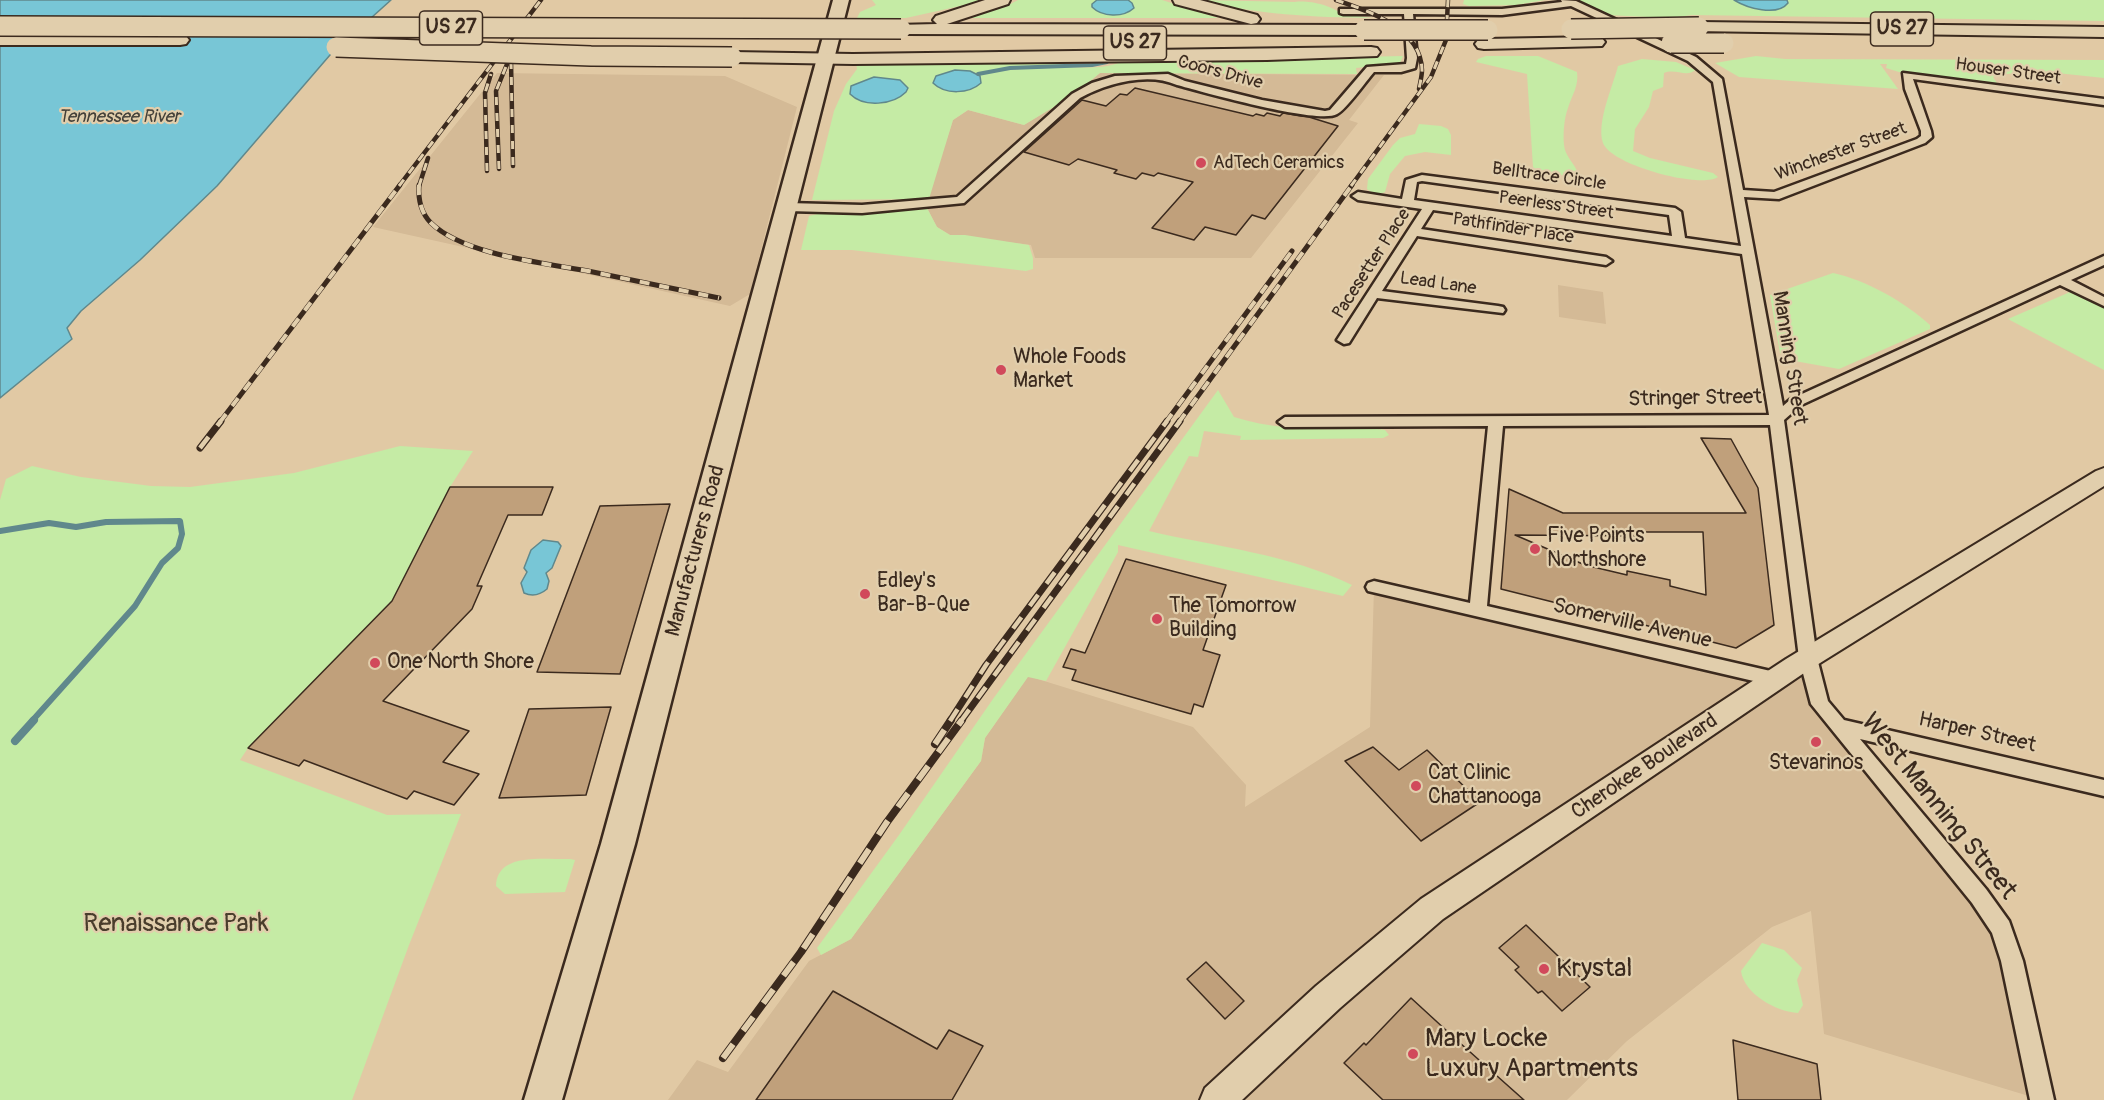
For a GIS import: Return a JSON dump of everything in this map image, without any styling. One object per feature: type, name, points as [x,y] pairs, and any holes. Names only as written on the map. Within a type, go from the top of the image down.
[{"type":"highway","points":[[900,35],[1002,0]]},
{"type":"highway","points":[[1181,0],[1251,19],[1369,42]]},
{"type":"highway","name":"US 27","points":[[0,26],[900,35],[1464,44],[1486,37],[1596,42],[2104,48]]},
{"type":"highway","name":"US 27","points":[[1369,42],[1486,37],[1571,29],[1699,27],[2104,32]]},
{"type":"highway","name":"US 27","points":[[0,40],[900,35]]},
{"type":"highway","points":[[180,40],[287,45]]},
{"type":"highway","points":[[323,46],[591,56],[853,59],[1267,55],[1369,42]]},
{"type":"main road","name":"Manufacturers Road","points":[[543,1100],[618,844],[828,57],[841,0]]},
{"type":"main road","name":"Cherokee Boulevard","points":[[1221,1099],[1328,997],[1432,909],[1775,679],[2104,476]]},
{"type":"street","points":[[1343,11],[1502,12],[1569,2]]},
{"type":"street","name":"Manning Street","points":[[1569,2],[1692,59],[1708,70],[1718,81],[1749,251],[1776,419],[1808,658]]},
{"type":"street","name":"Coors Drive","points":[[788,207],[897,208],[960,200],[1076,96],[1096,85],[1115,79],[1168,77],[1181,84],[1262,103],[1325,114],[1334,112],[1371,69],[1401,69],[1411,66],[1408,11]]},
{"type":"street","name":"Winchester Street","points":[[1738,194],[1775,196],[1921,141],[1926,137],[1926,131],[1907,75]]},
{"type":"street","name":"Houser Street","points":[[1907,75],[2104,102]]},
{"type":"street","name":"Belltrace Circle","points":[[1407,203],[1412,180],[1422,178],[1664,210],[1675,212],[1679,241]]},
{"type":"street","name":"Peerless Street","points":[[1358,196],[1749,251]]},
{"type":"street","name":"Pacesetter Place","points":[[1344,340],[1430,206]]},
{"type":"street","points":[[1518,219],[1518,248]]},
{"type":"street","name":"Pathfinder Place","points":[[1414,232],[1606,261]]},
{"type":"street","name":"Stringer Street","points":[[1285,422],[1761,421],[1776,419],[1796,402],[2104,260]]},
{"type":"street","points":[[2060,280],[2104,302]]},
{"type":"street","name":"Lead Lane","points":[[1374,294],[1498,310]]},
{"type":"street","points":[[1478,612],[1496,422]]},
{"type":"street","name":"Somerville Avenue","points":[[1374,587],[1775,679]]},
{"type":"street","name":"West Manning Street","points":[[1808,658],[1820,704],[1979,896],[2001,928],[2012,961],[2042,1100]]},
{"type":"street","name":"Harper Street","points":[[1838,726],[2104,788]]},
{"type":"shaded area","points":[[497,73],[725,76],[797,107],[750,294],[730,306],[373,227]]},
{"type":"shaded area","points":[[1100,73],[1384,75],[1349,120],[1358,123],[1251,258],[1035,258],[1031,245],[950,235],[937,227],[927,208],[953,120],[968,110],[1024,125],[1072,96]]},
{"type":"shaded area","points":[[1558,285],[1603,292],[1606,324],[1559,317]]},
{"type":"shaded area","points":[[1374,587],[1775,679],[1808,658],[1820,704],[2001,928],[2042,1100],[1824,1034],[1811,911],[1772,927],[1627,1041],[1567,1100],[668,1100],[697,1060],[728,1072],[809,961],[851,939],[981,761],[985,738],[1028,676],[1193,727],[1246,785],[1245,807],[1370,727]]},
{"type":"green space","points":[[872,0],[987,0],[906,18],[857,18],[860,12],[876,5]]},
{"type":"green space","points":[[1018,0],[1162,0],[1218,18],[969,18],[1005,7]]},
{"type":"green space","points":[[1200,0],[1306,2],[1326,6],[1341,14],[1372,18],[1264,12]]},
{"type":"green space","points":[[1464,0],[1545,0],[1516,5],[1469,6],[1463,4]]},
{"type":"green space","points":[[1574,0],[2104,0],[2104,21],[1692,15],[1670,18],[1607,15]]},
{"type":"green space","points":[[1403,56],[1400,63],[1356,68],[1357,74],[1100,73],[1072,96],[1024,125],[968,110],[953,120],[929,199],[812,200],[834,111],[846,84],[857,69],[856,63],[1089,64],[1010,67],[977,73],[979,75],[1029,68],[1099,67],[1121,62]]},
{"type":"green space","points":[[1486,56],[1538,56],[1577,72],[1576,86],[1564,126],[1564,145],[1578,174],[1574,177],[1539,172],[1533,167],[1527,74],[1476,62]]},
{"type":"green space","points":[[1756,56],[1785,59],[2104,60],[2104,78],[2038,71],[1997,75],[1993,77],[1997,83],[1899,72],[1886,68],[1887,64],[1880,64],[1898,89],[1739,77],[1715,63]]},
{"type":"green space","points":[[1642,59],[1676,62],[1695,70],[1688,73],[1664,73],[1663,87],[1653,91],[1649,107],[1635,129],[1633,151],[1650,158],[1713,173],[1718,177],[1694,180],[1657,173],[1622,159],[1603,143],[1601,135],[1603,115],[1618,66]]},
{"type":"green space","points":[[1419,124],[1448,129],[1451,135],[1451,155],[1425,152],[1405,156],[1390,174],[1385,192],[1376,194],[1367,189],[1368,179],[1393,145],[1400,138],[1415,134]]},
{"type":"green space","points":[[927,208],[937,227],[950,235],[965,235],[1029,245],[1033,258],[1033,269],[1026,271],[852,250],[801,250],[809,216],[822,213]]},
{"type":"green space","points":[[1833,273],[1859,281],[1897,300],[1920,316],[1930,325],[1930,329],[1839,369],[1789,360],[1780,353],[1770,295]]},
{"type":"green space","points":[[2070,292],[2104,307],[2104,370],[2008,319]]},
{"type":"green space","points":[[1218,390],[1234,417],[1252,422],[1305,429],[1377,429],[1385,430],[1389,435],[1383,438],[1240,440],[1241,436],[1204,431],[1198,457],[1189,456],[1149,531],[1252,552],[1328,574],[1352,585],[1343,596],[1118,545],[1118,552],[1046,681],[1028,677],[985,738],[981,761],[851,939],[821,955],[817,948],[993,699]]},
{"type":"green space","name":"Renaissance Park","points":[[400,446],[473,451],[450,487],[392,601],[248,748],[240,760],[387,815],[461,814],[409,945],[352,1100],[0,1100],[0,500],[6,479],[32,466],[81,477],[151,486],[190,487],[294,473]]},
{"type":"green space","points":[[536,859],[575,860],[565,892],[505,894],[496,886],[498,875],[514,862]]},
{"type":"green space","points":[[1762,943],[1784,950],[1802,968],[1797,980],[1803,1005],[1798,1013],[1781,1009],[1763,1000],[1748,987],[1743,979],[1741,971]]},
{"type":"water","name":"Tennessee River","points":[[0,0],[391,0],[330,55],[217,186],[140,260],[81,311],[67,328],[72,339],[0,398]]},
{"type":"water","points":[[1097,0],[1128,0],[1134,8],[1119,15],[1101,13],[1092,7]]},
{"type":"water","points":[[1734,0],[1787,0],[1788,3],[1777,10],[1762,10]]},
{"type":"water","points":[[955,70],[970,71],[980,76],[981,83],[976,87],[957,92],[944,90],[933,83],[936,76]]},
{"type":"water","points":[[874,77],[900,80],[908,88],[894,100],[878,103],[863,101],[850,94],[851,86]]},
{"type":"water","points":[[543,540],[558,542],[561,546],[552,568],[546,573],[549,581],[547,589],[542,593],[530,595],[524,593],[521,583],[527,572],[524,568],[531,550]]},
{"type":"building","name":"AdTech Ceramics","points":[[1135,88],[1253,116],[1256,114],[1264,116],[1267,113],[1280,116],[1283,113],[1309,117],[1338,126],[1265,219],[1252,215],[1236,235],[1205,227],[1194,240],[1152,228],[1193,182],[1158,173],[1154,176],[1142,173],[1136,179],[1114,173],[1117,170],[1078,159],[1069,165],[1024,152],[1082,100],[1106,106],[1120,94],[1127,95]]},
{"type":"building","name":"Five Points Northshore","points":[[1701,438],[1731,439],[1758,488],[1774,625],[1736,648],[1501,589],[1509,489],[1563,513],[1746,513]],"holes":[[[1642,532],[1703,532],[1706,595],[1670,586],[1670,580],[1627,571],[1627,575],[1585,565],[1515,535],[1643,536]]]},
{"type":"building","name":"One North Shore","points":[[450,487],[553,487],[542,515],[508,515],[477,586],[482,586],[472,609],[383,701],[469,731],[443,762],[479,774],[454,805],[414,791],[407,799],[304,760],[299,766],[248,748],[392,601]]},
{"type":"building","name":"One North Shore","points":[[670,504],[620,674],[537,672],[600,506]]},
{"type":"building","name":"The Tomorrow Building","points":[[1126,559],[1226,585],[1203,650],[1220,655],[1203,707],[1194,704],[1191,714],[1072,680],[1076,670],[1063,667],[1071,649],[1085,653]]},
{"type":"building","name":"One North Shore","points":[[611,707],[586,795],[499,798],[529,709]]},
{"type":"building","name":"Cat Clinic Chattanooga","points":[[1373,747],[1399,770],[1427,750],[1480,802],[1421,841],[1345,761]]},
{"type":"building","name":"Krystal","points":[[1526,925],[1590,987],[1562,1011],[1542,991],[1538,993],[1515,970],[1519,967],[1499,948]]},
{"type":"building","points":[[1206,962],[1244,1001],[1225,1019],[1187,979]]},
{"type":"building","points":[[833,991],[937,1049],[949,1030],[983,1046],[952,1100],[756,1100]]},
{"type":"building","name":"Mary Locke Luxury Apartments","points":[[1411,998],[1524,1100],[1383,1100],[1344,1063],[1364,1043],[1366,1045]]},
{"type":"building","points":[[1733,1040],[1817,1064],[1821,1100],[1738,1100]]},
{"type":"waterway","points":[[978,74],[1010,68],[1092,65],[1107,62]]},
{"type":"waterway","points":[[0,531],[49,523],[76,527],[106,522],[180,521],[182,534],[178,548],[162,563],[135,606],[32,721]]},
{"type":"waterway","points":[[15,741],[34,720]]},
{"type":"railway","points":[[399,186],[541,0]]},
{"type":"railway","points":[[1336,0],[1377,16],[1403,32],[1413,43],[1419,55],[1422,70],[1419,89]]},
{"type":"railway","points":[[1351,186],[1431,77],[1446,40],[1448,0]]},
{"type":"railway","points":[[499,169],[496,91],[514,47]]},
{"type":"railway","points":[[511,61],[513,166]]},
{"type":"railway","points":[[487,171],[485,93],[491,74]]},
{"type":"railway","points":[[419,186],[428,158]]},
{"type":"railway","points":[[220,422],[400,185]]},
{"type":"railway","points":[[1179,422],[1352,185]]},
{"type":"railway","points":[[419,186],[421,206],[431,223],[445,234],[463,243],[528,261],[719,298]]},
{"type":"railway","points":[[1166,422],[1292,251]]},
{"type":"railway","points":[[200,448],[221,421]]},
{"type":"railway","points":[[950,721],[986,665],[1167,421]]},
{"type":"railway","points":[[961,721],[1180,421]]},
{"type":"railway","points":[[935,744],[951,720]]},
{"type":"railway","points":[[723,1058],[801,952],[887,822],[962,720]]},
{"type":"place","name":"AdTech Ceramics","points":[[1201,163]]},
{"type":"place","name":"Whole Foods Market","points":[[1001,370]]},
{"type":"place","name":"Five Points Northshore","points":[[1535,549]]},
{"type":"place","name":"Edley's Bar-B-Que","points":[[865,594]]},
{"type":"place","name":"The Tomorrow Building","points":[[1157,619]]},
{"type":"place","name":"One North Shore","points":[[375,663]]},
{"type":"place","name":"Stevarinos","points":[[1816,742]]},
{"type":"place","name":"Cat Clinic Chattanooga","points":[[1416,786]]},
{"type":"place","name":"Krystal","points":[[1544,969]]},
{"type":"place","name":"Mary Locke Luxury Apartments","points":[[1413,1054]]}]
